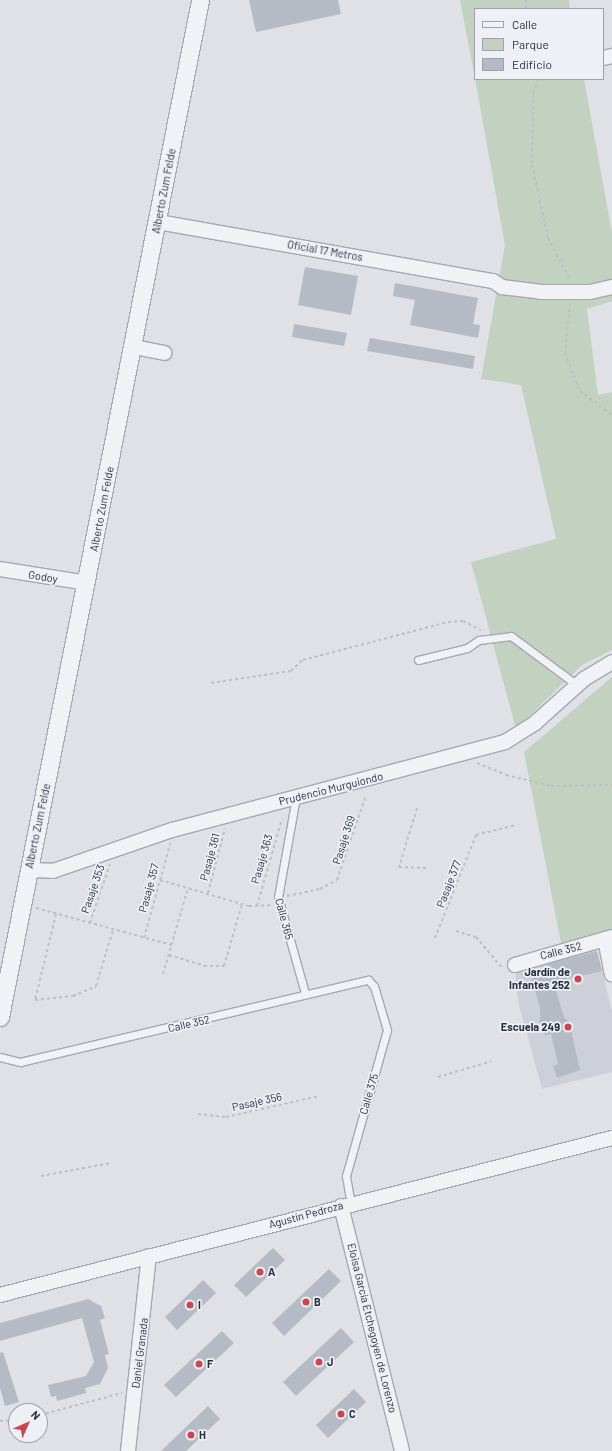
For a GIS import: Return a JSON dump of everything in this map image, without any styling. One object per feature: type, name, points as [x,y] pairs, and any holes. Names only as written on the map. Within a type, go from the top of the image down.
[{"type":"street","name":"Alberto Zum Felde","points":[[0,1017],[2,992],[29,870],[87,583],[134,347],[200,0]]},
{"type":"street","name":"Oficial 17 Metros","points":[[158,222],[493,281],[502,287],[540,292],[576,291],[612,287]]},
{"type":"street","points":[[134,347],[164,353]]},
{"type":"street","name":"Godoy","points":[[0,569],[87,583]]},
{"type":"street","name":"Prudencio Murguiondo","points":[[29,870],[53,871],[172,830],[461,756],[505,742],[523,732],[577,685],[612,662]]},
{"type":"street","points":[[608,938],[612,974]]},
{"type":"street","name":"Calle 352","points":[[515,965],[608,938]]},
{"type":"street","name":"Agustín Pedroza","points":[[0,1295],[612,1138]]},
{"type":"street","name":"Eloisa García Etchegoyen de Lorenzo","points":[[346,1205],[402,1451]]},
{"type":"street","name":"Daniel Granada","points":[[128,1451],[149,1256]]},
{"type":"lane","points":[[418,660],[488,639],[504,636],[516,638],[577,685]]},
{"type":"lane","name":"Calle 365","points":[[296,798],[278,900],[305,993]]},
{"type":"lane","name":"Calle 352","points":[[0,1057],[20,1062],[208,1020],[305,993],[362,980],[374,986]]},
{"type":"lane","name":"Calle 375","points":[[346,1205],[346,1176],[386,1030],[374,986]]},
{"type":"path","points":[[538,80],[533,94],[532,165],[548,238],[576,291],[569,306],[565,354],[580,391],[612,415]]},
{"type":"path","points":[[211,683],[291,671],[303,660],[448,622],[463,621],[486,633],[488,639]]},
{"type":"path","points":[[461,756],[506,775],[551,786],[612,785]]},
{"type":"path","name":"Pasaje 369","points":[[278,900],[333,883],[341,873],[365,798]]},
{"type":"path","points":[[417,808],[399,867],[427,868]]},
{"type":"path","name":"Pasaje 363","points":[[256,907],[284,817]]},
{"type":"path","name":"Pasaje 377","points":[[436,938],[476,835],[516,825]]},
{"type":"path","name":"Pasaje 361","points":[[208,893],[225,826]]},
{"type":"path","name":"Pasaje 357","points":[[144,938],[170,844]]},
{"type":"path","name":"Pasaje 353","points":[[90,923],[111,860]]},
{"type":"path","points":[[160,880],[256,907],[278,900]]},
{"type":"path","points":[[163,974],[188,888]]},
{"type":"path","points":[[169,955],[204,966],[224,966],[242,904]]},
{"type":"path","points":[[37,908],[172,945]]},
{"type":"path","points":[[56,914],[34,1000],[73,996],[96,986],[113,930]]},
{"type":"path","points":[[456,931],[476,937],[502,970],[515,965]]},
{"type":"path","points":[[438,1077],[492,1061]]},
{"type":"path","name":"Pasaje 356","points":[[198,1114],[226,1117],[319,1096]]},
{"type":"path","points":[[41,1176],[111,1163]]},
{"type":"path","points":[[48,1413],[135,1390]]},
{"type":"shaded area","name":"Escuela 249","points":[[596,947],[612,1011],[612,1072],[542,1089],[518,1001],[515,968]]},
{"type":"green space","points":[[460,0],[569,0],[570,8],[474,8],[474,73]]},
{"type":"green space","points":[[475,80],[584,80],[612,233],[612,301],[587,309],[598,395],[612,392],[612,650],[582,665],[516,729],[471,562],[556,539],[521,385],[481,379],[505,245]]},
{"type":"green space","points":[[612,677],[612,929],[561,943],[524,752]]},
{"type":"building","points":[[249,0],[338,0],[341,14],[256,32]]},
{"type":"building","points":[[305,267],[358,276],[351,315],[298,305]]},
{"type":"building","points":[[395,283],[478,298],[473,324],[480,325],[478,338],[410,325],[415,300],[393,296]]},
{"type":"building","points":[[294,324],[347,333],[344,346],[292,337]]},
{"type":"building","points":[[370,338],[475,356],[473,369],[367,351]]},
{"type":"building","points":[[597,951],[602,971],[567,979],[568,983],[555,987],[564,1018],[569,1021],[580,1070],[557,1078],[553,1066],[558,1064],[551,1034],[545,1035],[540,1024],[540,1008],[531,975],[546,971],[548,964]]},
{"type":"building","name":"A","points":[[273,1248],[285,1260],[246,1297],[234,1285]]},
{"type":"building","name":"B","points":[[329,1269],[341,1281],[284,1336],[272,1323]]},
{"type":"building","name":"I","points":[[203,1280],[216,1293],[177,1330],[165,1317]]},
{"type":"building","points":[[88,1299],[101,1306],[105,1318],[100,1320],[109,1354],[105,1355],[108,1368],[100,1384],[85,1388],[86,1393],[57,1401],[56,1396],[51,1397],[48,1385],[86,1376],[94,1362],[82,1318],[0,1341],[0,1323]]},
{"type":"building","name":"J","points":[[341,1328],[354,1342],[296,1396],[283,1382]]},
{"type":"building","name":"F","points":[[222,1331],[234,1343],[176,1397],[164,1385]]},
{"type":"building","points":[[3,1352],[19,1402],[8,1403],[8,1405],[5,1406],[0,1388],[0,1353]]},
{"type":"building","name":"C","points":[[354,1389],[366,1402],[328,1438],[316,1425]]},
{"type":"building","name":"H","points":[[208,1406],[220,1419],[186,1451],[161,1451]]},
{"type":"place","name":"Jardín de Infantes 252","points":[[578,979]]},
{"type":"place","name":"Escuela 249","points":[[568,1027]]},
{"type":"place","name":"A","points":[[260,1272]]},
{"type":"place","name":"B","points":[[306,1302]]},
{"type":"place","name":"I","points":[[190,1305]]},
{"type":"place","name":"J","points":[[319,1362]]},
{"type":"place","name":"F","points":[[199,1364]]},
{"type":"place","name":"C","points":[[341,1414]]},
{"type":"place","name":"H","points":[[191,1435]]}]
